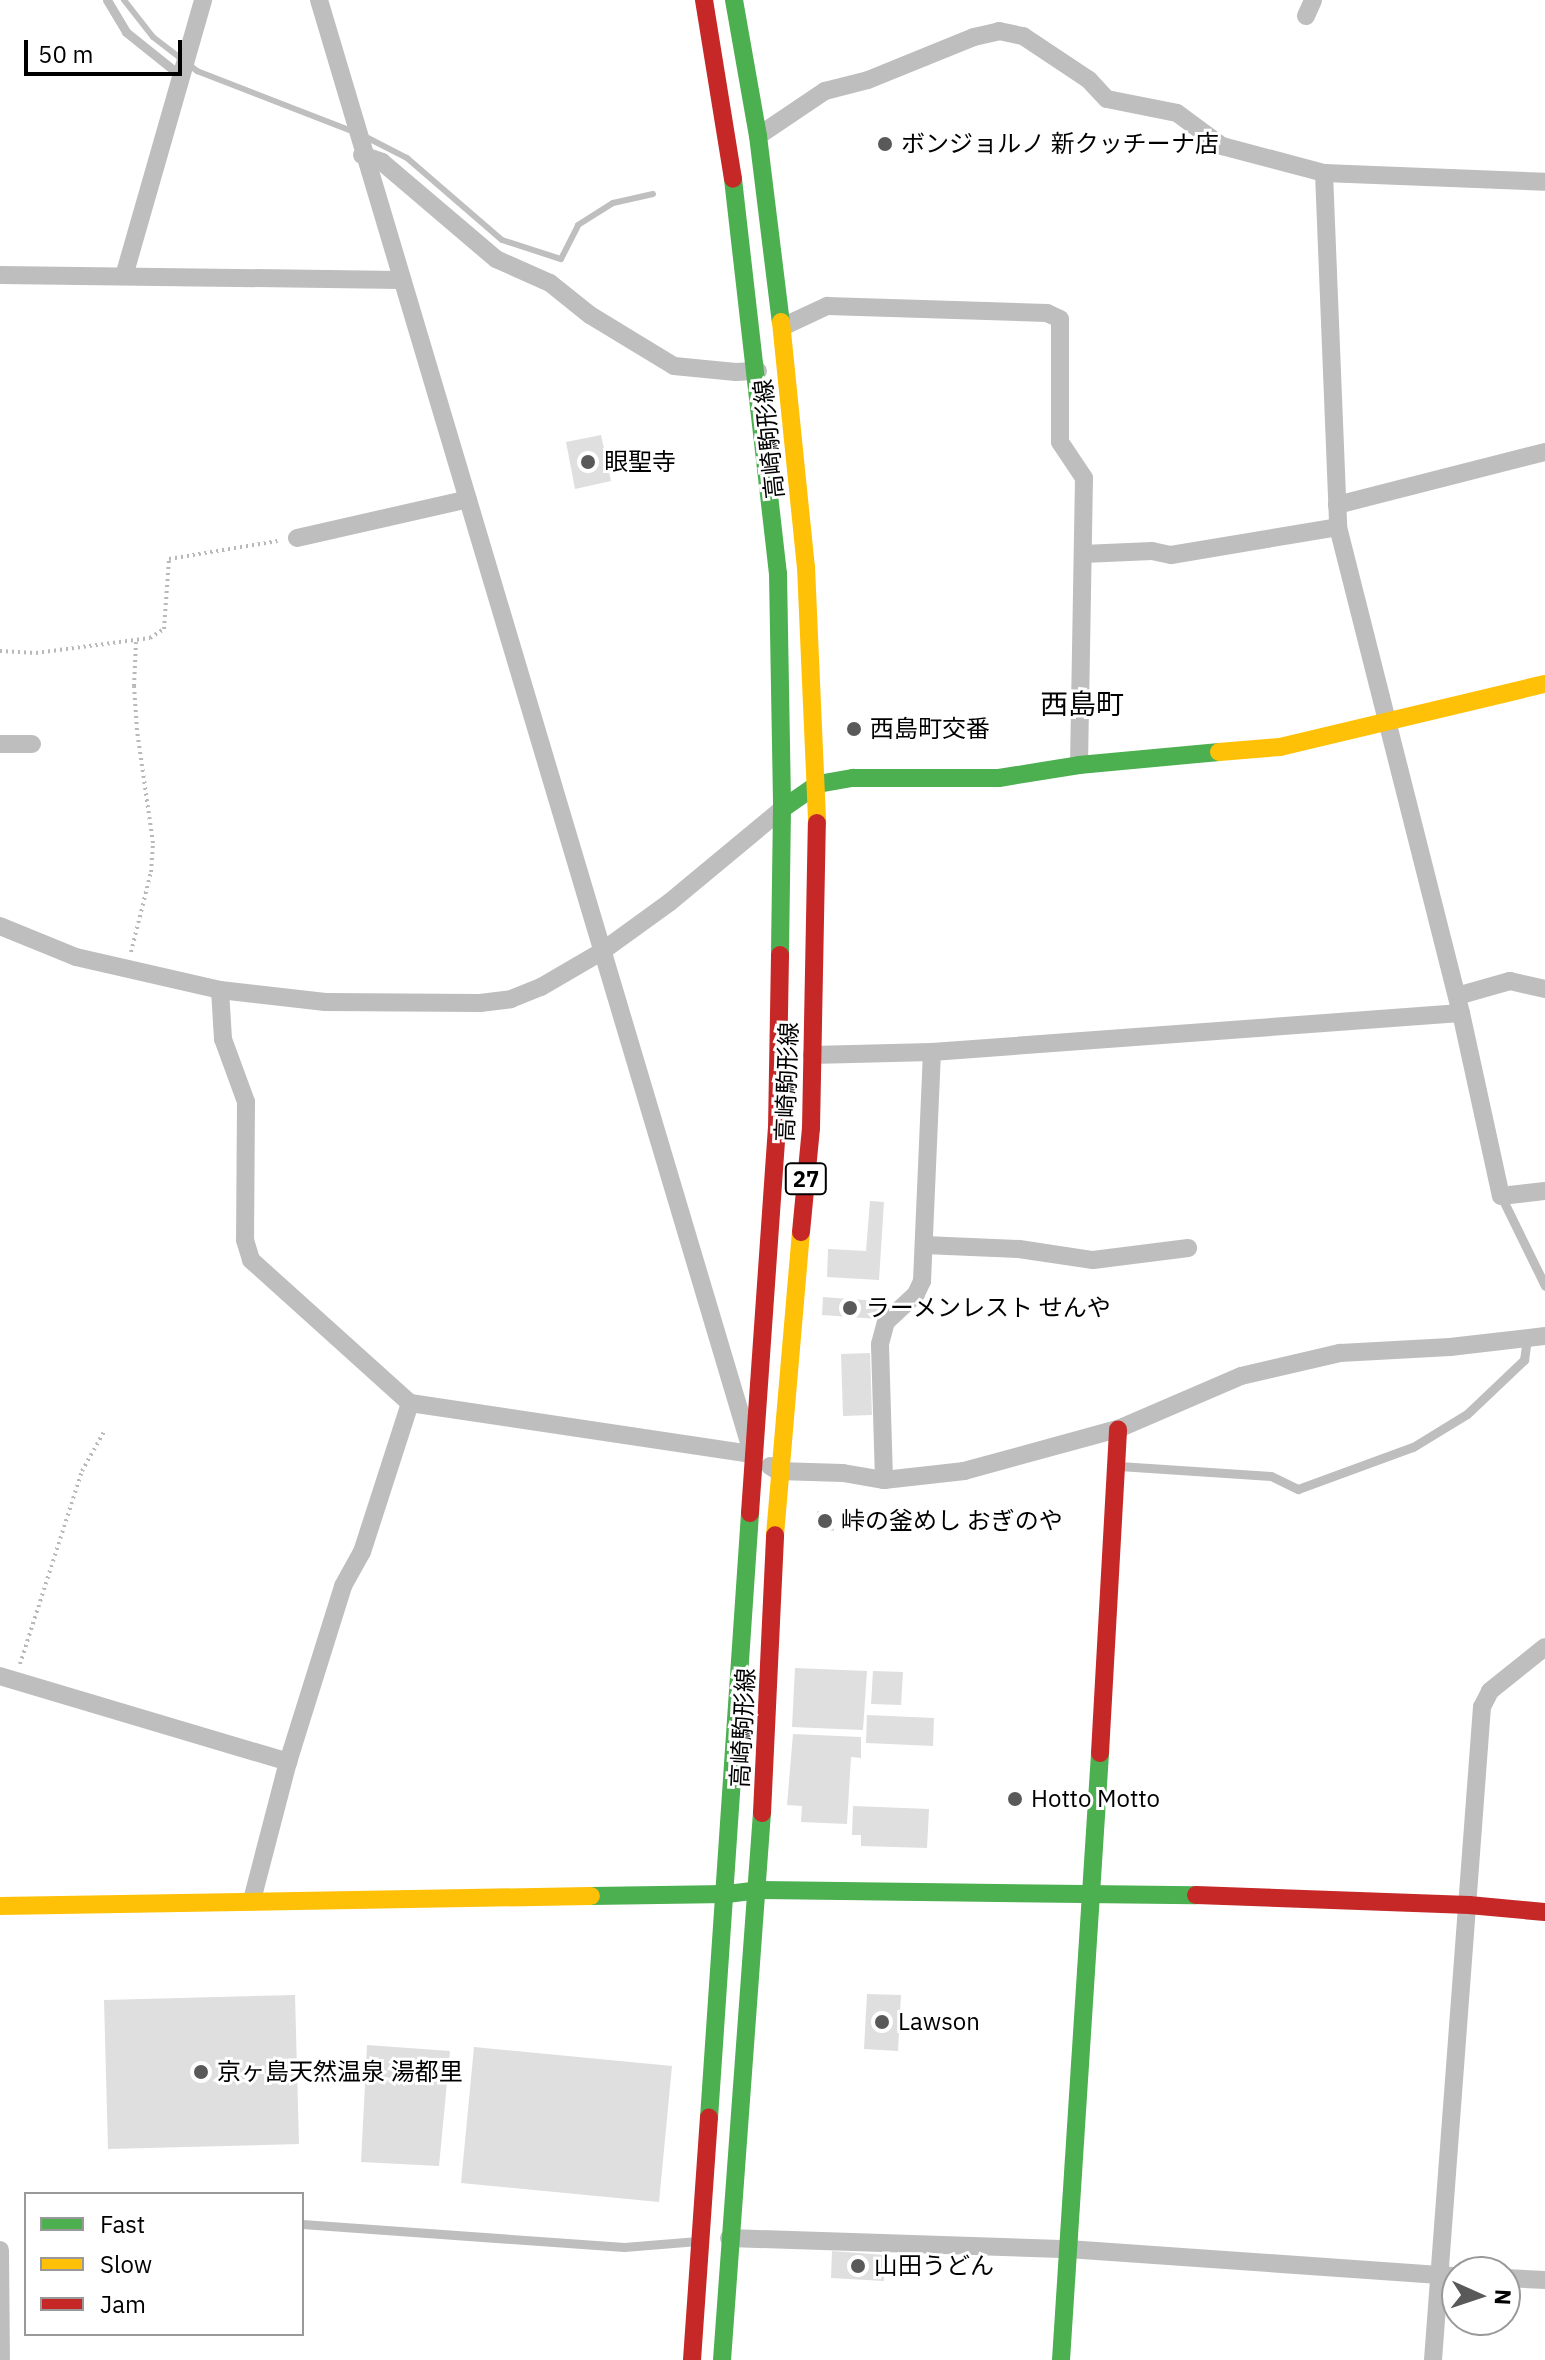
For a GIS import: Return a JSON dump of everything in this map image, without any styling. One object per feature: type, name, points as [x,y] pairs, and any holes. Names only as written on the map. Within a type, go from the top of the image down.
[{"type":"main road","name":"高崎駒形線","points":[[692,2360],[727,1894],[752,1454],[777,1128],[782,809],[778,573],[758,371],[729,142],[704,0]]},
{"type":"main road","name":"高崎駒形線","points":[[722,2360],[729,2238],[759,1890],[778,1471],[811,1128],[818,784],[806,567],[782,327],[758,136],[734,0]]},
{"type":"main road","points":[[782,809],[818,784],[853,778],[999,778],[1079,765],[1280,747],[1388,724],[1545,684]]},
{"type":"main road","points":[[1061,2360],[1093,1891],[1118,1429]]},
{"type":"main road","points":[[0,1906],[727,1894],[759,1890],[1093,1891],[1469,1905],[1545,1912]]},
{"type":"street","points":[[124,276],[203,0]]},
{"type":"street","points":[[319,0],[362,155],[468,499],[752,1454]]},
{"type":"street","points":[[758,136],[825,91],[868,80],[974,37],[999,31],[1023,36],[1089,80],[1107,99],[1177,113],[1222,146],[1324,173],[1545,182]]},
{"type":"street","points":[[362,155],[382,162],[496,259],[527,270],[550,283],[590,315],[674,366],[758,371]]},
{"type":"street","points":[[1324,173],[1338,527],[1459,1005],[1501,1196],[1545,1191]]},
{"type":"street","points":[[0,275],[401,280]]},
{"type":"street","points":[[782,327],[827,306],[1047,313],[1060,319],[1060,442],[1084,478],[1079,765]]},
{"type":"street","points":[[1337,505],[1545,452]]},
{"type":"street","points":[[297,538],[468,499]]},
{"type":"street","points":[[1083,554],[1152,551],[1171,555],[1338,527]]},
{"type":"street","points":[[0,744],[32,744]]},
{"type":"street","points":[[0,926],[76,957],[220,990],[325,1002],[480,1003],[511,999],[541,987],[601,952],[670,902],[782,809]]},
{"type":"street","points":[[812,1055],[932,1052],[1459,1005],[1510,981],[1545,989]]},
{"type":"street","points":[[220,990],[223,1039],[246,1102],[245,1240],[251,1260],[410,1403],[752,1454],[778,1471],[843,1473],[884,1480],[964,1471],[1118,1429],[1241,1376],[1340,1353],[1450,1347],[1536,1337]]},
{"type":"street","points":[[884,1480],[880,1344],[886,1322],[916,1294],[922,1281],[932,1052]]},
{"type":"street","points":[[924,1245],[1019,1249],[1093,1260],[1188,1248]]},
{"type":"street","points":[[252,1900],[288,1762],[343,1586],[362,1552],[410,1403]]},
{"type":"street","points":[[1433,2360],[1482,1707],[1490,1691],[1545,1647]]},
{"type":"street","points":[[8,1678],[288,1762]]},
{"type":"street","points":[[729,2238],[1068,2249],[1441,2275]]},
{"type":"street","points":[[0,2250],[1,2360]]},
{"type":"street","points":[[1521,2279],[1545,2280]]},
{"type":"lane","points":[[107,0],[126,32],[182,75]]},
{"type":"lane","points":[[1501,1196],[1545,1286]]},
{"type":"lane","points":[[1117,1466],[1271,1476],[1298,1489],[1413,1447],[1467,1414],[1524,1360],[1536,1337]]},
{"type":"lane","points":[[304,2224],[624,2247],[701,2241]]},
{"type":"path","points":[[0,651],[36,653],[150,638],[164,629],[169,559],[297,538]]},
{"type":"path","points":[[127,970],[151,872],[153,843],[137,730],[134,686],[136,642]]},
{"type":"path","points":[[8,1678],[82,1471],[105,1430]]},
{"type":"building","name":"眼聖寺","points":[[601,435],[611,481],[575,489],[566,442]]},
{"type":"building","points":[[870,1201],[884,1202],[879,1280],[827,1277],[828,1249],[866,1251]]},
{"type":"building","name":"ラーメンレスト せんや","points":[[823,1297],[878,1301],[877,1319],[822,1315]]},
{"type":"building","points":[[870,1353],[872,1415],[843,1416],[841,1354]]},
{"type":"building","name":"峠の釜めし おぎのや","points":[[817,1511],[833,1513],[834,1531],[817,1530]]},
{"type":"building","points":[[795,1668],[867,1671],[863,1730],[792,1727]]},
{"type":"building","points":[[873,1671],[903,1672],[901,1705],[871,1704]]},
{"type":"building","points":[[867,1715],[934,1718],[933,1746],[866,1743]]},
{"type":"building","points":[[793,1734],[861,1737],[861,1758],[851,1757],[847,1824],[801,1822],[802,1806],[787,1805]]},
{"type":"building","points":[[853,1806],[929,1809],[927,1848],[861,1846],[861,1835],[852,1835]]},
{"type":"building","name":"Lawson","points":[[867,1994],[901,1995],[898,2051],[864,2049]]},
{"type":"building","name":"京ヶ島天然温泉 湯都里","points":[[295,1995],[299,2144],[108,2149],[104,2000]]},
{"type":"building","points":[[367,2045],[450,2051],[439,2166],[361,2162]]},
{"type":"building","points":[[474,2047],[672,2066],[659,2202],[461,2183]]},
{"type":"building","name":"山田うどん","points":[[832,2251],[885,2255],[884,2281],[831,2278]]},
{"type":"waterway","points":[[124,0],[153,37],[197,71],[354,132]]},
{"type":"waterway","points":[[364,136],[407,158],[502,240],[561,259],[578,225],[613,203],[653,194]]},
{"type":"traffic: fast","points":[[734,0],[758,136],[781,322]]},
{"type":"traffic: fast","points":[[733,179],[778,573],[782,809],[780,955]]},
{"type":"traffic: fast","points":[[782,809],[818,784],[853,778],[999,778],[1079,765],[1219,752]]},
{"type":"traffic: fast","points":[[709,2118],[750,1513]]},
{"type":"traffic: fast","points":[[1061,2360],[1100,1753]]},
{"type":"traffic: fast","points":[[722,2360],[762,1813]]},
{"type":"traffic: fast","points":[[591,1896],[727,1894],[759,1890],[1196,1895]]},
{"type":"traffic: slow","points":[[781,322],[806,567],[817,823]]},
{"type":"traffic: slow","points":[[1219,752],[1280,747],[1545,684]]},
{"type":"traffic: slow","points":[[775,1535],[801,1232]]},
{"type":"traffic: slow","points":[[0,1906],[591,1896]]},
{"type":"traffic: jam","points":[[704,0],[733,179]]},
{"type":"traffic: jam","points":[[801,1232],[811,1128],[817,823]]},
{"type":"traffic: jam","points":[[750,1513],[777,1128],[780,955]]},
{"type":"traffic: jam","points":[[1100,1753],[1118,1429]]},
{"type":"traffic: jam","points":[[762,1813],[775,1535]]},
{"type":"traffic: jam","points":[[1196,1895],[1469,1905],[1545,1912]]},
{"type":"traffic: jam","points":[[692,2360],[709,2118]]},
{"type":"place","name":"ボンジョルノ 新クッチーナ店","points":[[885,144]]},
{"type":"place","name":"眼聖寺","points":[[588,462]]},
{"type":"place","name":"西島町交番","points":[[854,729]]},
{"type":"place","name":"ラーメンレスト せんや","points":[[850,1308]]},
{"type":"place","name":"峠の釜めし おぎのや","points":[[825,1521]]},
{"type":"place","name":"Hotto Motto","points":[[1015,1799]]},
{"type":"place","name":"Lawson","points":[[882,2022]]},
{"type":"place","name":"京ヶ島天然温泉 湯都里","points":[[201,2072]]},
{"type":"place","name":"山田うどん","points":[[858,2266]]},
{"type":"district","name":"西島町","points":[[1082,704]]}]
